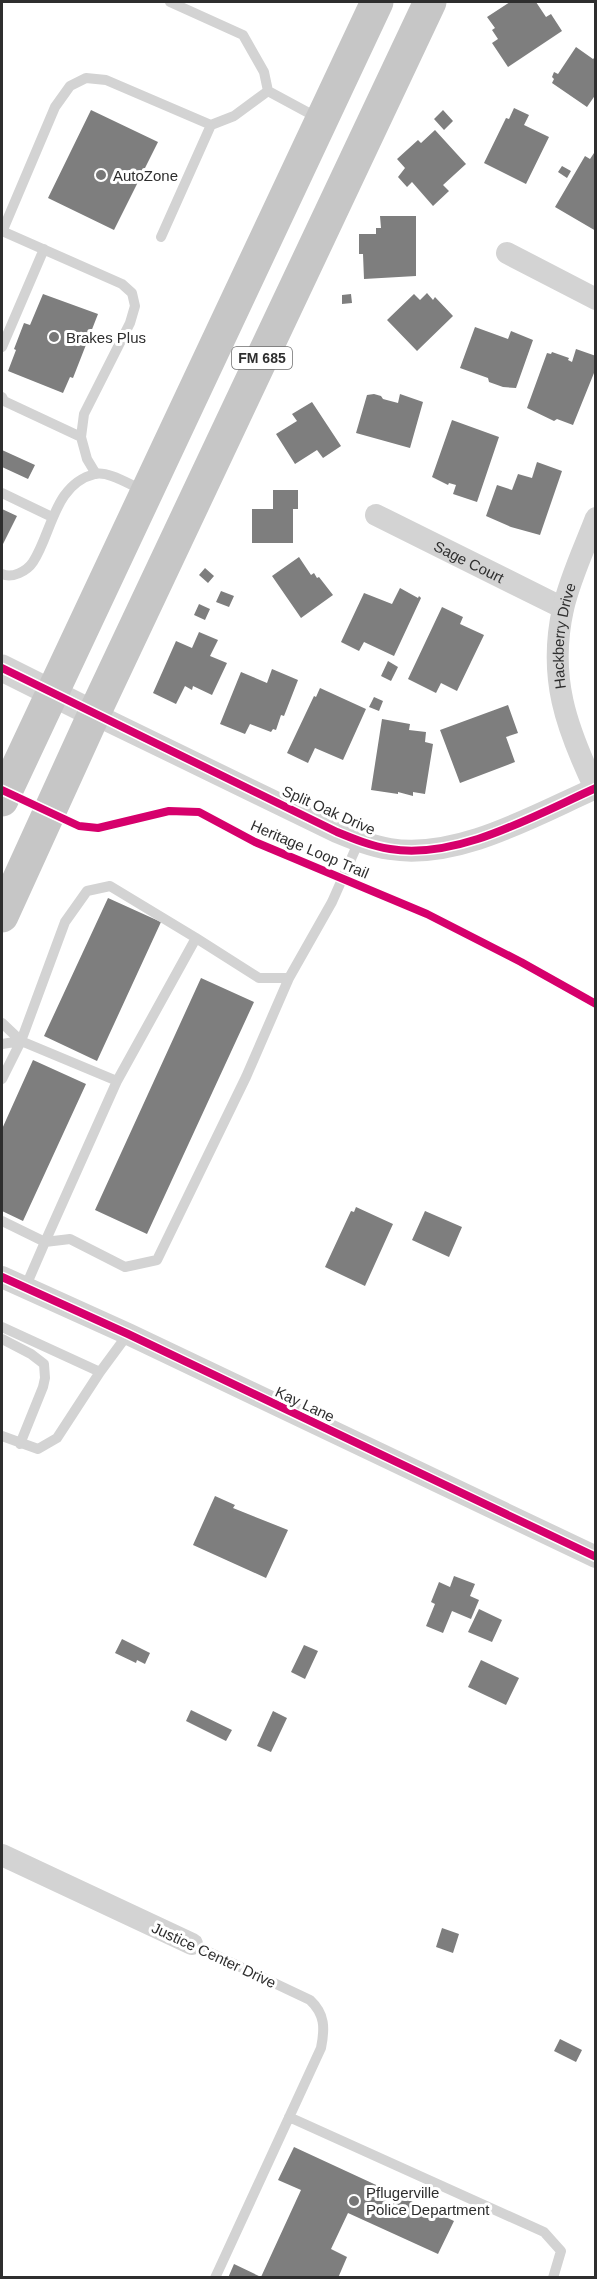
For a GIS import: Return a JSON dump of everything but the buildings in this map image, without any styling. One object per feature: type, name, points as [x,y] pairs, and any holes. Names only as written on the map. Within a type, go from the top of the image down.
[{"type":"main road","name":"FM 685","points":[[2,801],[376,2]]},
{"type":"main road","name":"FM 685","points":[[2,916],[94,714],[430,2]]},
{"type":"street","points":[[507,253],[596,299]]},
{"type":"street","name":"Sage Court","points":[[376,515],[563,608]]},
{"type":"street","name":"Hackberry Drive","points":[[595,788],[563,711],[558,676],[558,643],[563,608],[596,518]]},
{"type":"street","points":[[2,668],[94,714]]},
{"type":"street","name":"Split Oak Drive","points":[[94,714],[359,841],[391,849],[413,850],[458,844],[487,836],[595,788]]},
{"type":"street","name":"Kay Lane","points":[[2,1277],[128,1334],[596,1557]]},
{"type":"street","name":"Justice Center Drive","points":[[2,1855],[192,1944]]},
{"type":"lane","points":[[170,2],[243,35],[264,72],[268,91]]},
{"type":"lane","points":[[96,474],[87,459],[81,437],[84,414],[130,322],[135,306],[132,293],[122,284],[2,231],[55,107],[70,86],[86,78],[106,80],[211,125],[234,116],[268,91]]},
{"type":"lane","points":[[268,91],[321,119]]},
{"type":"lane","points":[[161,237],[211,125]]},
{"type":"lane","points":[[2,347],[44,249]]},
{"type":"lane","points":[[2,397],[4,401],[81,437]]},
{"type":"lane","points":[[2,574],[5,576],[22,573],[33,563],[52,517],[66,492],[81,481],[96,474],[110,476],[146,491]]},
{"type":"lane","points":[[2,493],[52,517]]},
{"type":"lane","points":[[2,1221],[45,1242],[70,1239],[125,1267],[157,1260],[246,1077],[289,978],[333,902],[359,841]]},
{"type":"lane","points":[[2,1079],[21,1041],[65,922],[87,891],[110,886],[259,978],[289,978]]},
{"type":"lane","points":[[25,1288],[117,1081],[196,938]]},
{"type":"lane","points":[[2,1023],[21,1041],[117,1081]]},
{"type":"lane","points":[[2,1044],[21,1041]]},
{"type":"lane","points":[[2,1327],[100,1372]]},
{"type":"lane","points":[[2,1436],[38,1449],[57,1438],[128,1334]]},
{"type":"lane","points":[[2,1339],[31,1354],[44,1364],[43,1387],[20,1444]]},
{"type":"lane","name":"Justice Center Drive","points":[[192,1944],[310,2000],[320,2009],[324,2033],[321,2048],[215,2277]]},
{"type":"lane","points":[[289,2117],[544,2232],[561,2251],[553,2277]]},
{"type":"cycle path","points":[[2,668],[337,832],[383,848],[416,851],[469,842],[522,822],[596,788]]},
{"type":"cycle path","name":"Heritage Loop Trail","points":[[2,790],[79,826],[98,828],[169,811],[199,812],[255,842],[427,914],[521,962],[596,1004]]},
{"type":"cycle path","points":[[2,1277],[128,1334],[596,1557]]},
{"type":"place","name":"AutoZone","points":[[101,175]]},
{"type":"place","name":"Brakes Plus","points":[[54,337]]},
{"type":"place","name":"Pflugerville Police Department","points":[[354,2201]]}]
